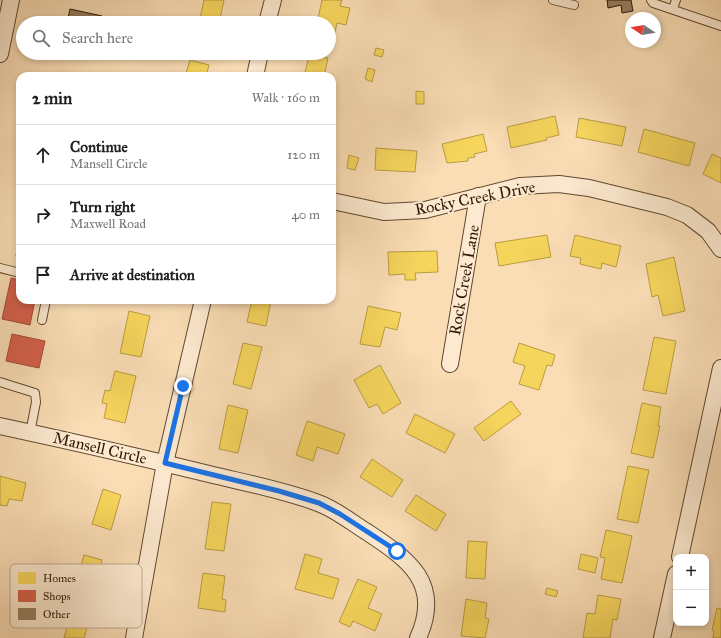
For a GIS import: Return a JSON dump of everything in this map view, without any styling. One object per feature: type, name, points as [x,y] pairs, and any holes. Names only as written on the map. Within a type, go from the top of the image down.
[{"type":"street","points":[[0,54],[11,0]]},
{"type":"street","points":[[269,16],[273,0]]},
{"type":"street","points":[[256,72],[258,60]]},
{"type":"street","name":"Rocky Creek Drive","points":[[336,202],[384,212],[425,210],[520,186],[559,184],[589,188],[667,207],[687,215],[708,231],[721,249]]},
{"type":"street","name":"Rock Creek Lane","points":[[450,364],[478,196]]},
{"type":"street","points":[[142,593],[165,463],[202,304]]},
{"type":"street","points":[[681,554],[721,368]]},
{"type":"street","name":"Mansell Circle","points":[[0,426],[165,463],[279,491],[319,503],[340,514],[397,551],[416,571],[422,584],[425,596],[426,611],[422,629],[418,638]]},
{"type":"street","points":[[662,638],[673,588]]},
{"type":"street","points":[[134,638],[136,628]]},
{"type":"lane","points":[[553,0],[574,5]]},
{"type":"lane","points":[[651,0],[653,3],[721,26]]},
{"type":"lane","points":[[673,9],[676,0]]},
{"type":"lane","points":[[0,268],[16,272]]},
{"type":"lane","points":[[42,320],[45,304]]},
{"type":"lane","points":[[0,382],[35,393],[36,402],[30,433]]},
{"type":"building: Homes","points":[[204,0],[224,0],[221,16],[201,16]]},
{"type":"building: Homes","points":[[322,0],[342,0],[340,6],[350,8],[346,25],[337,23],[336,28],[336,16],[319,16]]},
{"type":"building: Homes","points":[[376,48],[384,50],[382,57],[374,55]]},
{"type":"building: Homes","points":[[190,60],[209,65],[207,72],[186,72]]},
{"type":"building: Homes","points":[[308,60],[328,60],[325,72],[305,72]]},
{"type":"building: Homes","points":[[368,68],[375,70],[372,82],[365,79]]},
{"type":"building: Homes","points":[[416,91],[424,92],[424,104],[416,104]]},
{"type":"building: Homes","points":[[555,116],[559,135],[546,138],[547,140],[511,148],[507,127]]},
{"type":"building: Homes","points":[[579,118],[626,127],[622,146],[576,137]]},
{"type":"building: Homes","points":[[644,129],[695,143],[689,166],[638,152]]},
{"type":"building: Homes","points":[[483,134],[487,151],[474,154],[475,157],[468,158],[468,161],[447,163],[442,144]]},
{"type":"building: Homes","points":[[376,148],[417,151],[415,172],[375,170]]},
{"type":"building: Homes","points":[[712,154],[721,158],[721,183],[703,174]]},
{"type":"building: Homes","points":[[349,155],[359,158],[355,170],[347,168]]},
{"type":"building: Homes","points":[[547,235],[551,257],[499,266],[495,243]]},
{"type":"building: Homes","points":[[575,235],[621,246],[616,267],[602,263],[601,269],[580,264],[581,258],[570,256]]},
{"type":"building: Homes","points":[[437,251],[438,272],[415,273],[416,280],[405,280],[405,274],[389,275],[388,252]]},
{"type":"building: Homes","points":[[674,257],[685,311],[663,316],[658,295],[652,297],[646,264]]},
{"type":"building: Homes","points":[[251,304],[270,304],[266,326],[247,322]]},
{"type":"building: Homes","points":[[368,306],[401,313],[397,330],[385,327],[380,347],[360,344]]},
{"type":"building: Homes","points":[[129,311],[150,316],[141,357],[120,353]]},
{"type":"building: Homes","points":[[654,337],[676,341],[666,394],[643,390]]},
{"type":"building: Homes","points":[[243,343],[262,347],[251,389],[233,384]]},
{"type":"building: Homes","points":[[519,343],[555,355],[552,366],[547,365],[539,390],[519,384],[525,366],[513,362]]},
{"type":"building: Homes","points":[[380,365],[401,403],[383,414],[377,404],[369,408],[354,380]]},
{"type":"building: Homes","points":[[115,371],[136,376],[125,423],[104,418],[107,404],[102,403],[105,390],[110,391]]},
{"type":"building: Homes","points":[[511,401],[521,414],[484,441],[474,428]]},
{"type":"building: Homes","points":[[642,403],[661,407],[658,426],[660,426],[653,458],[631,453]]},
{"type":"building: Homes","points":[[228,405],[248,410],[238,453],[219,449]]},
{"type":"building: Homes","points":[[415,414],[455,434],[445,453],[406,433]]},
{"type":"building: Homes","points":[[307,421],[345,434],[338,454],[317,447],[313,461],[296,455]]},
{"type":"building: Homes","points":[[372,459],[403,480],[392,497],[360,477]]},
{"type":"building: Homes","points":[[628,466],[649,470],[638,523],[617,519]]},
{"type":"building: Homes","points":[[0,476],[26,483],[22,501],[9,499],[7,506],[0,505]]},
{"type":"building: Homes","points":[[103,489],[121,495],[111,530],[92,524]]},
{"type":"building: Homes","points":[[416,495],[446,514],[436,531],[405,511]]},
{"type":"building: Homes","points":[[212,502],[231,504],[224,551],[205,549]]},
{"type":"building: Homes","points":[[606,530],[632,536],[622,583],[601,579],[605,558],[600,557]]},
{"type":"building: Homes","points":[[468,541],[487,542],[485,579],[466,578]]},
{"type":"building: Homes","points":[[305,554],[322,559],[318,573],[339,579],[333,599],[295,589]]},
{"type":"building: Homes","points":[[581,554],[598,558],[595,573],[578,569]]},
{"type":"building: Homes","points":[[84,555],[102,560],[101,564],[81,564]]},
{"type":"building: Homes","points":[[203,573],[225,576],[222,599],[226,600],[225,612],[198,608]]},
{"type":"building: Homes","points":[[358,579],[377,587],[368,608],[382,614],[375,631],[353,621],[350,627],[339,622]]},
{"type":"building: Homes","points":[[547,588],[558,591],[556,597],[545,594]]},
{"type":"building: Homes","points":[[598,595],[621,599],[617,620],[613,619],[610,638],[583,638],[587,613],[595,614]]},
{"type":"building: Homes","points":[[466,599],[487,603],[485,618],[489,619],[485,638],[461,636]]},
{"type":"building: Homes","points":[[717,608],[721,609],[721,638],[713,638],[714,631],[712,630]]},
{"type":"building: Homes","points":[[67,628],[87,628],[84,638],[64,638]]},
{"type":"building: Shops","points":[[11,278],[16,279],[16,304],[34,304],[30,325],[2,319]]},
{"type":"building: Shops","points":[[12,334],[45,341],[39,368],[6,361]]},
{"type":"building: Other","points":[[607,0],[631,0],[633,11],[622,13],[621,5],[608,8]]},
{"type":"building: Other","points":[[70,9],[102,16],[68,16]]},
{"type":"route","points":[[183,386],[165,463],[279,491],[319,503],[340,514],[397,551]]}]
